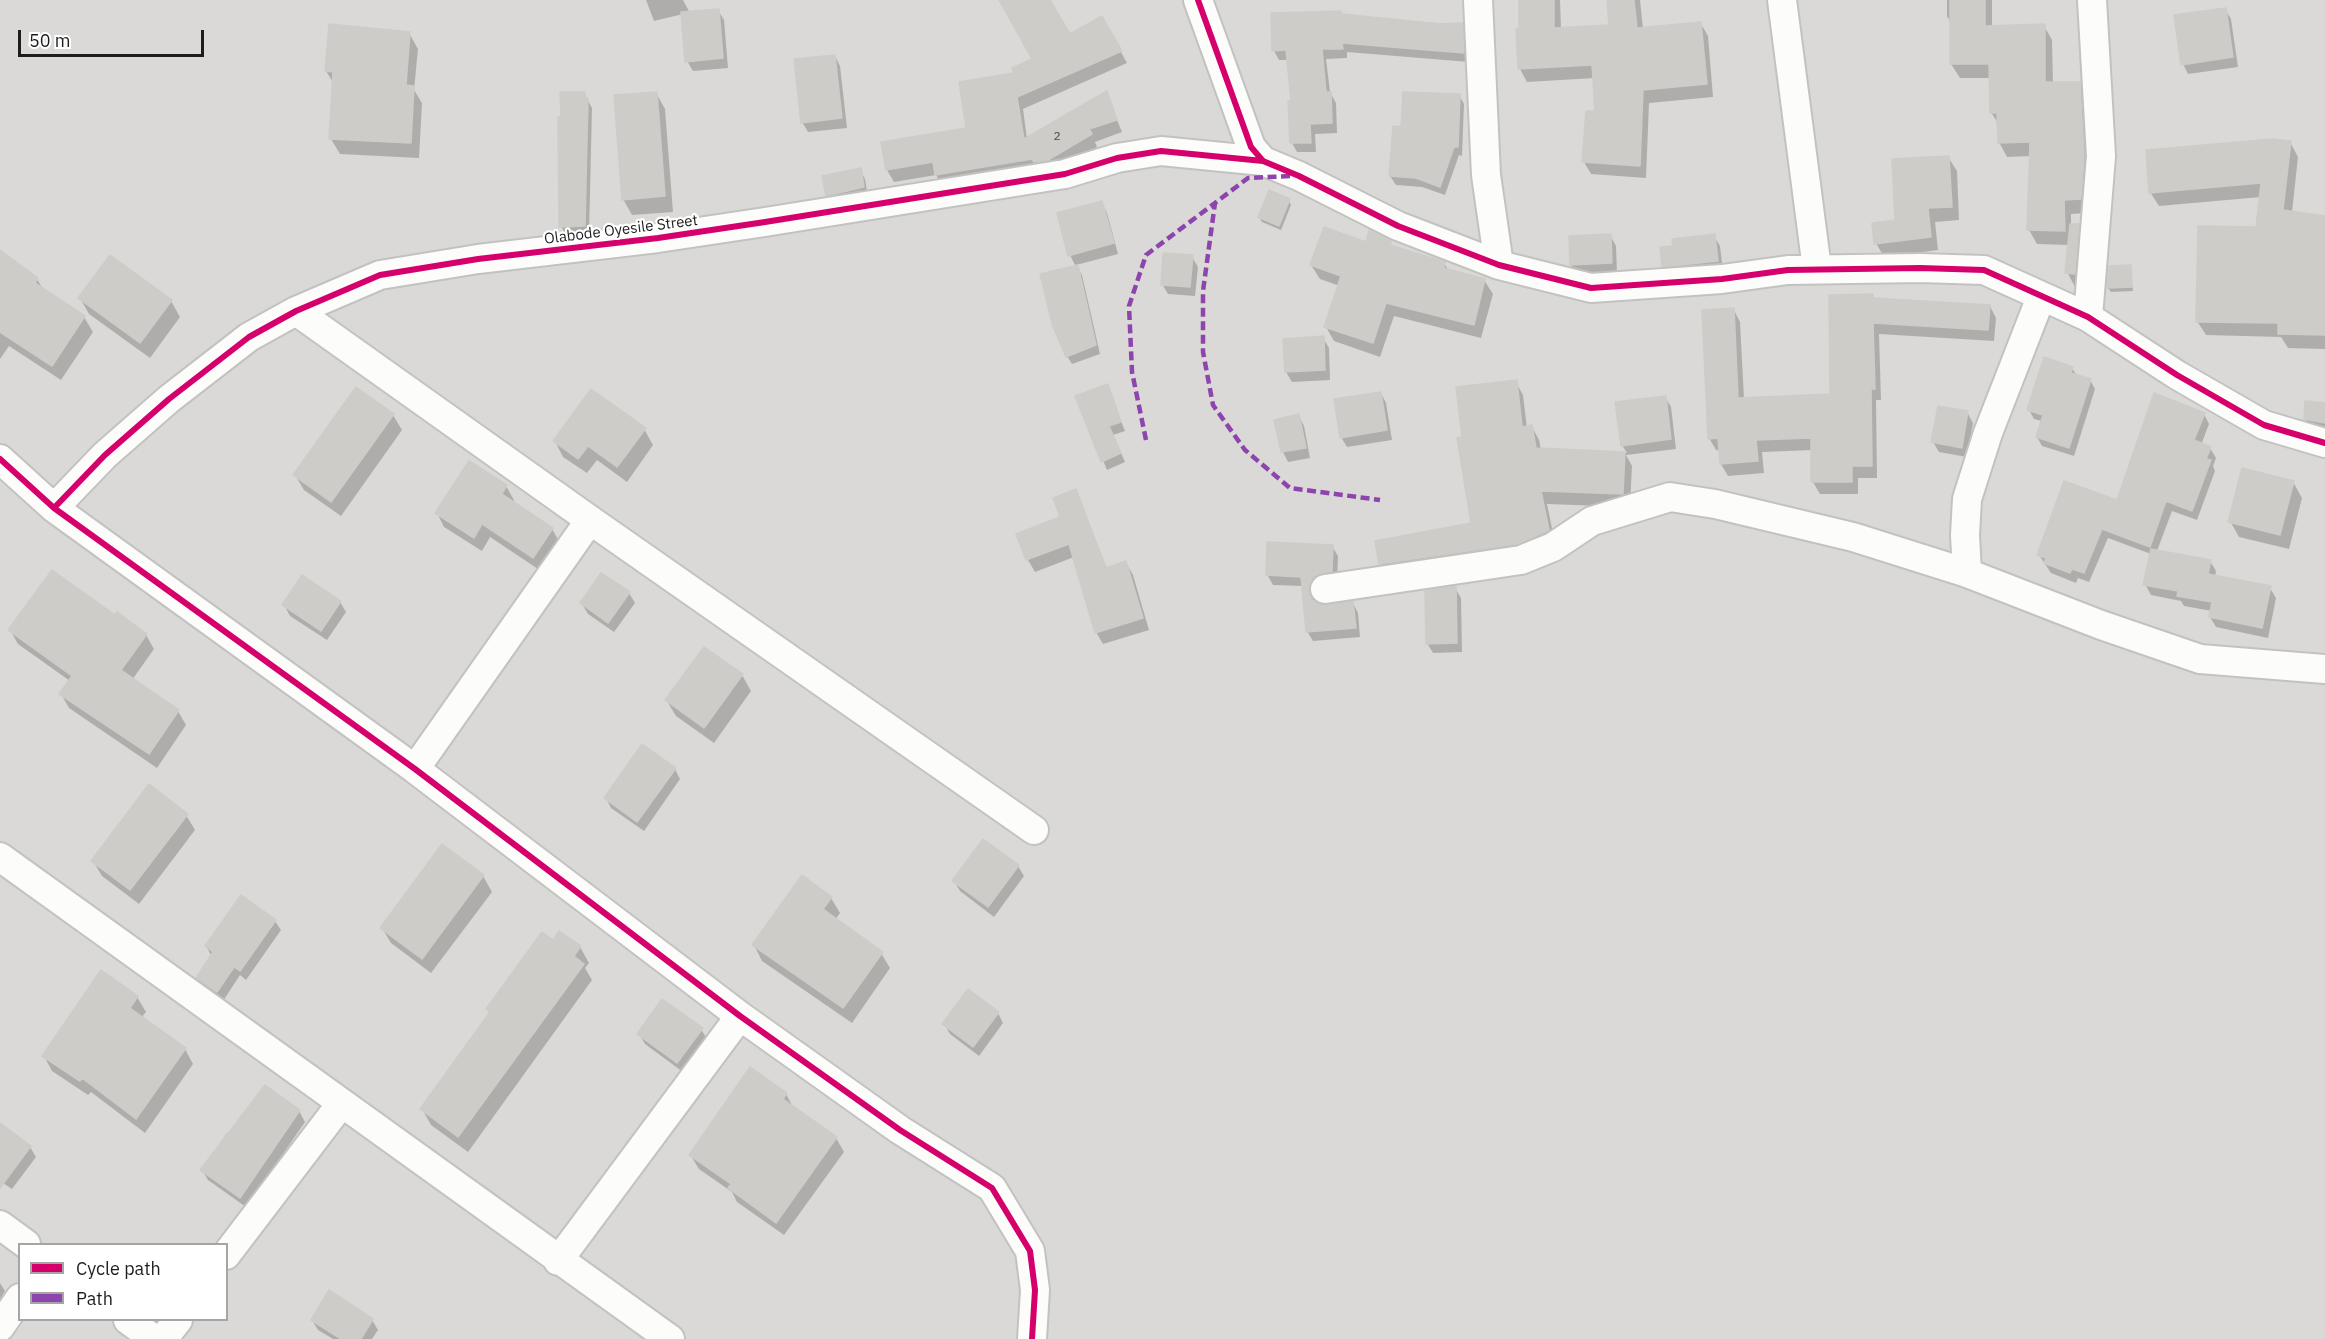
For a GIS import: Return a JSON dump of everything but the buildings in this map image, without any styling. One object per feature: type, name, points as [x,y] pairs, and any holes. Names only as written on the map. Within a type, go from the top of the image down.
[{"type":"street","points":[[1198,0],[1251,147],[1263,161]]},
{"type":"street","points":[[1478,0],[1486,175],[1499,265]]},
{"type":"street","points":[[1782,0],[1817,269]]},
{"type":"street","points":[[2088,317],[2101,156],[2092,0]]},
{"type":"street","name":"Olabode Oyesile Street","points":[[54,508],[105,455],[169,399],[249,337],[296,311],[380,275],[478,259],[658,238],[765,222],[1065,174],[1117,158],[1161,151],[1263,161],[1299,176],[1398,226],[1499,265],[1591,288],[1722,279],[1817,269],[1984,270],[2088,317],[2177,375],[2264,424],[2325,443]]},
{"type":"street","points":[[1967,573],[1965,535],[1967,500],[1988,433],[2042,297]]},
{"type":"street","points":[[296,311],[590,520],[1034,830]]},
{"type":"street","points":[[0,459],[54,508],[415,769],[740,1016],[900,1130],[992,1188],[1030,1251],[1035,1290],[1032,1339]]},
{"type":"street","points":[[1326,589],[1521,560],[1553,547],[1592,521],[1670,497],[1715,504],[1853,537],[1967,573],[2101,625],[2200,659],[2325,669]]},
{"type":"street","points":[[415,769],[590,520]]},
{"type":"street","points":[[0,857],[670,1339]]},
{"type":"street","points":[[558,1260],[740,1016]]},
{"type":"street","points":[[228,1252],[341,1104]]},
{"type":"street","points":[[0,1225],[23,1243]]},
{"type":"street","points":[[0,1327],[18,1301]]},
{"type":"street","points":[[129,1321],[154,1339]]},
{"type":"street","points":[[163,1339],[177,1321]]},
{"type":"shaded area","points":[[0,0],[2325,0],[2325,1339],[0,1339]]},
{"type":"marked path","points":[[1290,176],[1248,178],[1215,203],[1203,291],[1203,352],[1213,405],[1245,450],[1290,488],[1380,500]]},
{"type":"marked path","points":[[1146,440],[1132,372],[1129,306],[1146,255],[1215,203]]},
{"type":"cycle path","points":[[1198,0],[1251,147],[1263,161],[1299,176],[1398,226],[1499,265],[1591,288],[1722,279],[1788,270],[1920,268],[1984,270],[2088,317],[2177,375],[2264,425],[2325,443]]},
{"type":"cycle path","points":[[54,508],[105,455],[169,399],[249,337],[296,311],[380,275],[478,259],[658,238],[765,222],[1065,174],[1117,158],[1161,151],[1263,161]]},
{"type":"cycle path","points":[[0,459],[54,508],[415,769],[740,1016],[900,1130],[992,1188],[1030,1251],[1035,1290],[1032,1339]]}]
